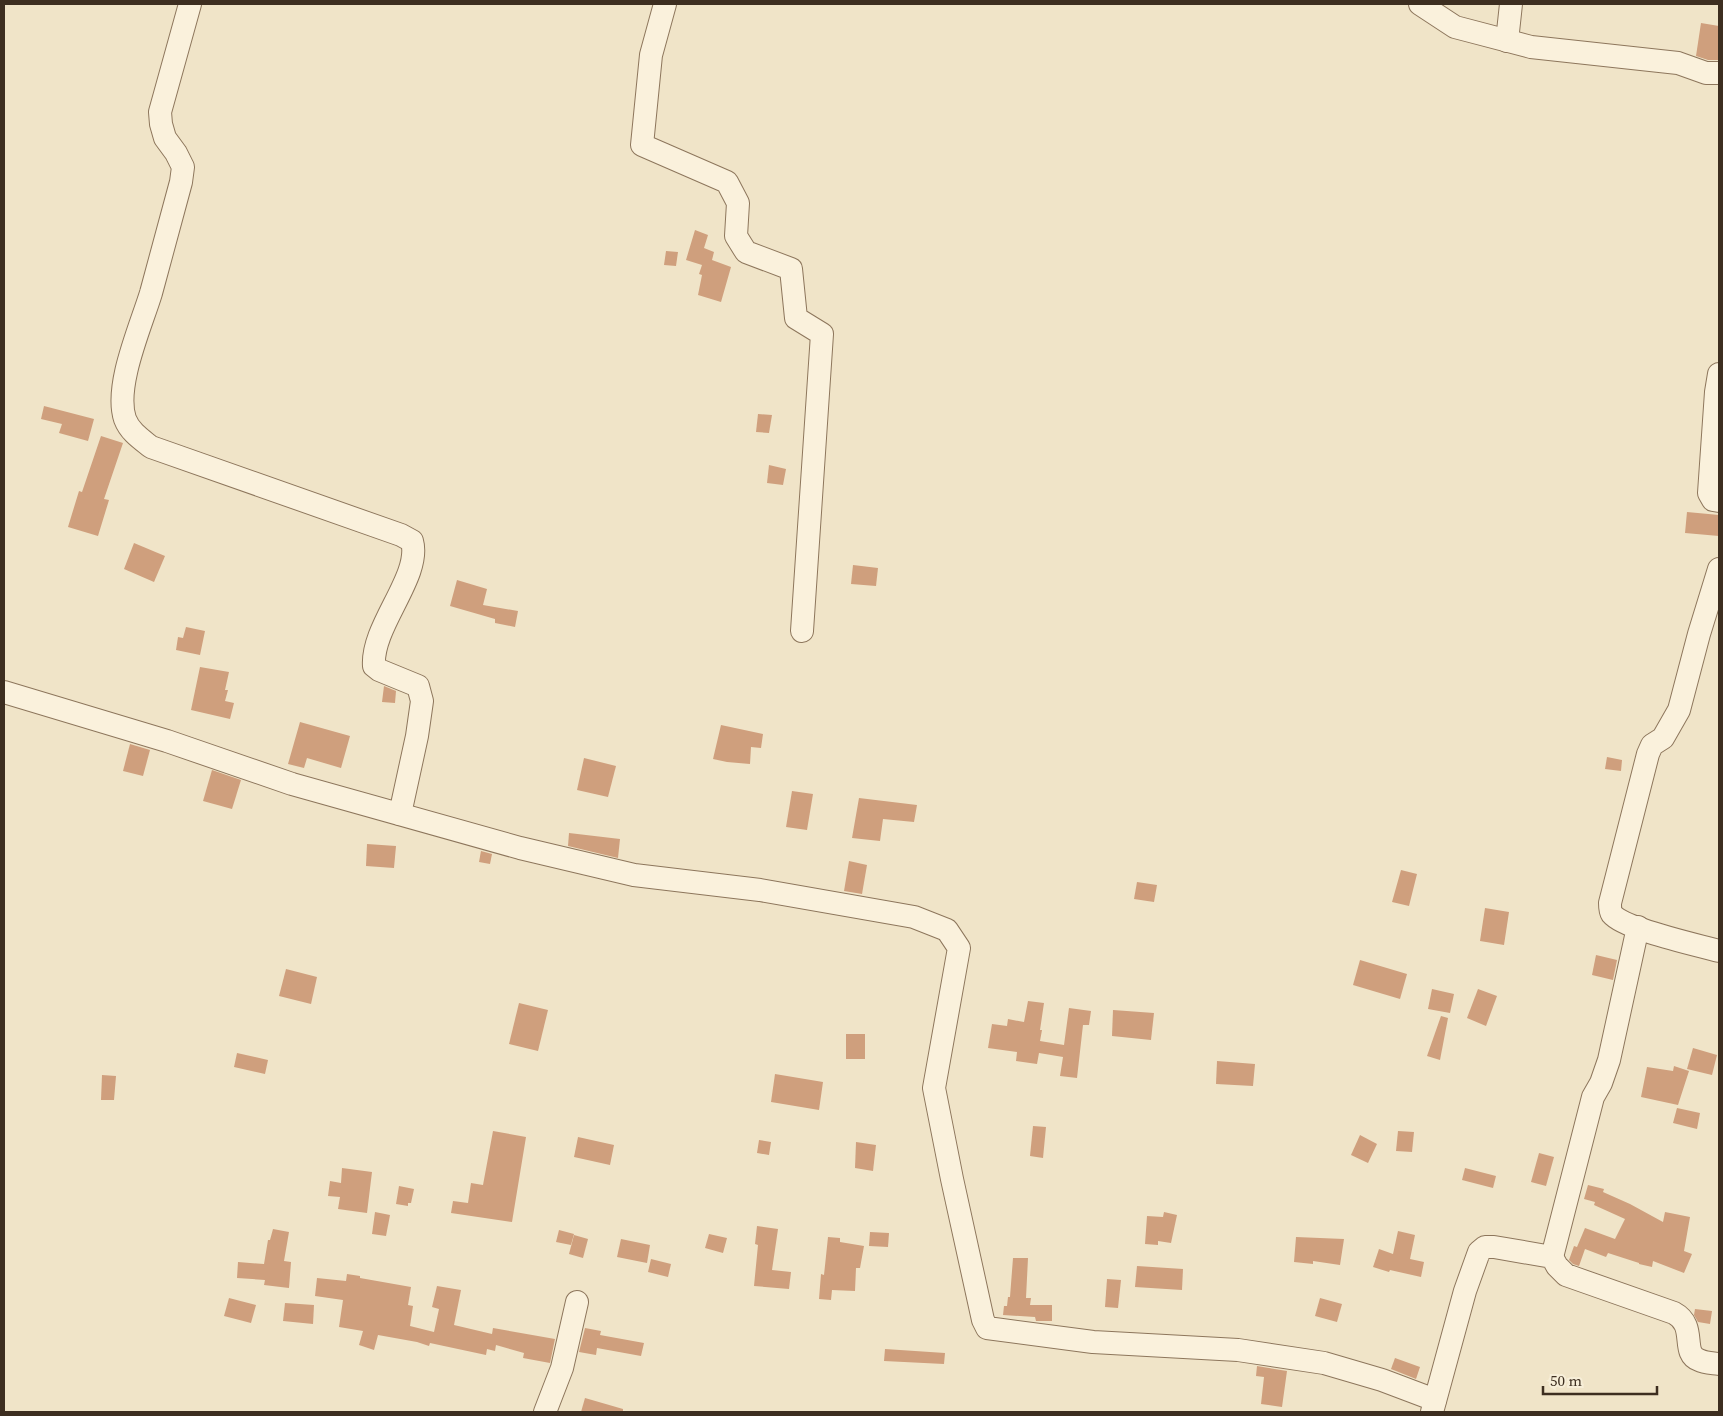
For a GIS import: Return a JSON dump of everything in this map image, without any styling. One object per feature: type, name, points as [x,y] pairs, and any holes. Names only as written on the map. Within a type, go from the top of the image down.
[{"type":"street","points":[[190,4],[160,112],[161,124],[166,138],[183,167],[181,182],[150,296],[126,371],[122,402],[125,420],[134,434],[151,448],[401,535],[412,541],[415,551],[410,568],[384,626],[374,655],[374,666],[379,670],[418,686],[421,693],[422,701],[417,736],[400,814]]},
{"type":"street","points":[[665,4],[651,55],[642,146],[727,182],[738,203],[736,236],[746,252],[791,269],[796,318],[822,334],[802,631]]},
{"type":"street","points":[[1420,4],[1455,27],[1531,47],[1678,63],[1706,74],[1719,73]]},
{"type":"street","points":[[1507,41],[1511,4]]},
{"type":"street","points":[[1719,374],[1709,493],[1713,500],[1719,501]]},
{"type":"street","points":[[1719,569],[1699,634],[1679,710],[1663,738],[1652,745],[1648,754],[1610,902],[1611,913],[1618,919],[1638,927],[1719,951]]},
{"type":"street","points":[[4,692],[167,741],[292,784],[520,848],[634,875],[760,890],[914,917],[947,930],[959,948],[934,1088],[956,1198],[987,1328],[1093,1342],[1238,1350],[1324,1363],[1382,1380],[1434,1406],[1465,1291],[1479,1252],[1485,1247],[1494,1247],[1552,1258]]},
{"type":"street","points":[[1638,927],[1609,1060],[1601,1083],[1593,1097],[1552,1258],[1566,1275],[1674,1313],[1682,1318],[1686,1324],[1693,1356],[1700,1361],[1719,1364]]},
{"type":"street","points":[[545,1412],[562,1368],[577,1302]]},
{"type":"building","points":[[1701,23],[1719,26],[1719,60],[1708,60],[1696,56]]},
{"type":"building","points":[[695,230],[708,235],[704,248],[714,252],[712,260],[731,267],[721,302],[698,295],[702,275],[699,274],[702,265],[686,260]]},
{"type":"building","points":[[666,251],[678,252],[676,266],[664,265]]},
{"type":"building","points":[[44,406],[94,419],[88,441],[59,433],[62,424],[41,419]]},
{"type":"building","points":[[758,414],[772,415],[769,433],[756,432]]},
{"type":"building","points":[[101,436],[123,443],[104,499],[109,500],[98,536],[68,527],[79,491],[82,492]]},
{"type":"building","points":[[769,465],[786,469],[783,485],[767,483]]},
{"type":"building","points":[[1687,512],[1719,515],[1719,536],[1685,533]]},
{"type":"building","points":[[134,543],[165,556],[154,582],[124,569]]},
{"type":"building","points":[[853,565],[878,568],[876,586],[851,584]]},
{"type":"building","points":[[457,580],[487,589],[483,605],[518,611],[515,627],[495,623],[495,619],[450,606]]},
{"type":"building","points":[[186,627],[205,631],[200,655],[176,650],[178,637],[183,638]]},
{"type":"building","points":[[200,667],[229,672],[225,690],[228,690],[225,701],[234,703],[230,719],[191,710]]},
{"type":"building","points":[[384,686],[396,691],[395,703],[382,702]]},
{"type":"building","points":[[300,722],[350,736],[341,768],[307,758],[304,768],[288,764]]},
{"type":"building","points":[[721,725],[763,734],[761,748],[751,747],[750,764],[713,759]]},
{"type":"building","points":[[130,744],[150,750],[143,776],[123,771]]},
{"type":"building","points":[[1607,757],[1622,760],[1621,771],[1605,769]]},
{"type":"building","points":[[584,758],[616,766],[608,797],[577,790]]},
{"type":"building","points":[[212,770],[241,780],[232,809],[203,801]]},
{"type":"building","points":[[792,791],[813,794],[807,830],[786,827]]},
{"type":"building","points":[[859,798],[917,805],[914,822],[883,819],[880,841],[852,838]]},
{"type":"building","points":[[569,833],[620,839],[618,858],[568,846]]},
{"type":"building","points":[[367,844],[396,846],[394,868],[366,866]]},
{"type":"building","points":[[481,851],[492,854],[490,864],[479,862]]},
{"type":"building","points":[[849,861],[867,865],[862,894],[844,891]]},
{"type":"building","points":[[1401,870],[1417,874],[1409,906],[1392,902]]},
{"type":"building","points":[[1137,882],[1157,885],[1154,902],[1134,899]]},
{"type":"building","points":[[1485,908],[1509,912],[1504,945],[1480,941]]},
{"type":"building","points":[[1596,955],[1617,960],[1613,980],[1592,975]]},
{"type":"building","points":[[1360,960],[1407,974],[1400,999],[1353,985]]},
{"type":"building","points":[[286,969],[317,977],[311,1004],[279,996]]},
{"type":"building","points":[[1432,989],[1454,994],[1450,1013],[1428,1009]]},
{"type":"building","points":[[1478,989],[1497,996],[1486,1026],[1467,1018]]},
{"type":"building","points":[[1028,1001],[1044,1003],[1040,1041],[1064,1045],[1069,1008],[1091,1011],[1089,1025],[1083,1025],[1077,1078],[1060,1076],[1063,1057],[1039,1053],[1037,1064],[1016,1061],[1017,1052],[988,1048],[992,1024],[1007,1026],[1008,1019],[1024,1022]]},
{"type":"building","points":[[519,1003],[548,1010],[538,1051],[509,1044]]},
{"type":"building","points":[[1113,1010],[1154,1013],[1151,1040],[1112,1036]]},
{"type":"building","points":[[1441,1016],[1448,1018],[1440,1060],[1427,1056]]},
{"type":"building","points":[[846,1034],[865,1034],[865,1059],[846,1059]]},
{"type":"building","points":[[1693,1048],[1717,1055],[1712,1075],[1687,1069]]},
{"type":"building","points":[[237,1053],[268,1060],[265,1074],[234,1067]]},
{"type":"building","points":[[1217,1061],[1255,1064],[1253,1086],[1216,1084]]},
{"type":"building","points":[[1674,1066],[1689,1071],[1678,1105],[1641,1097],[1647,1067],[1673,1071]]},
{"type":"building","points":[[775,1074],[823,1082],[819,1110],[771,1102]]},
{"type":"building","points":[[102,1075],[116,1076],[114,1100],[101,1100]]},
{"type":"building","points":[[1677,1108],[1700,1113],[1697,1129],[1673,1123]]},
{"type":"building","points":[[1033,1126],[1046,1127],[1043,1158],[1030,1156]]},
{"type":"building","points":[[493,1131],[526,1137],[512,1222],[451,1213],[453,1201],[468,1203],[471,1183],[483,1185]]},
{"type":"building","points":[[1398,1131],[1414,1132],[1412,1152],[1396,1151]]},
{"type":"building","points":[[1360,1135],[1377,1144],[1368,1163],[1351,1155]]},
{"type":"building","points":[[578,1137],[614,1145],[610,1165],[574,1157]]},
{"type":"building","points":[[759,1140],[771,1142],[769,1155],[757,1153]]},
{"type":"building","points":[[856,1142],[876,1145],[873,1171],[855,1168]]},
{"type":"building","points":[[1539,1153],[1554,1157],[1546,1186],[1531,1182]]},
{"type":"building","points":[[342,1168],[372,1172],[367,1213],[338,1209],[340,1197],[328,1196],[330,1181],[341,1183]]},
{"type":"building","points":[[1465,1168],[1496,1176],[1493,1188],[1462,1180]]},
{"type":"building","points":[[1588,1185],[1604,1189],[1603,1192],[1663,1222],[1665,1212],[1690,1217],[1684,1251],[1692,1254],[1684,1273],[1653,1261],[1652,1267],[1608,1253],[1606,1257],[1585,1249],[1579,1266],[1569,1260],[1574,1246],[1577,1247],[1585,1228],[1615,1239],[1625,1219],[1594,1205],[1595,1202],[1584,1199]]},
{"type":"building","points":[[399,1186],[414,1189],[411,1203],[408,1203],[408,1206],[396,1204]]},
{"type":"building","points":[[375,1212],[390,1215],[386,1236],[372,1234]]},
{"type":"building","points":[[1164,1212],[1177,1215],[1171,1243],[1158,1241],[1158,1245],[1145,1244],[1147,1216],[1163,1217]]},
{"type":"building","points":[[757,1226],[778,1229],[772,1270],[791,1272],[789,1289],[754,1286],[758,1245],[755,1244]]},
{"type":"building","points":[[273,1229],[289,1232],[284,1261],[291,1262],[289,1288],[264,1285],[265,1280],[237,1278],[238,1262],[264,1264],[268,1240],[270,1240]]},
{"type":"building","points":[[559,1230],[574,1234],[571,1245],[556,1242]]},
{"type":"building","points":[[1398,1231],[1415,1235],[1410,1259],[1424,1262],[1421,1277],[1390,1270],[1389,1272],[1373,1267],[1379,1249],[1393,1254]]},
{"type":"building","points":[[870,1232],[889,1233],[888,1247],[869,1246]]},
{"type":"building","points":[[709,1234],[727,1238],[723,1253],[705,1248]]},
{"type":"building","points":[[574,1235],[588,1239],[583,1258],[569,1254]]},
{"type":"building","points":[[828,1237],[840,1238],[840,1242],[864,1246],[860,1268],[856,1268],[855,1291],[832,1290],[831,1300],[819,1299],[821,1274],[824,1275]]},
{"type":"building","points":[[1296,1237],[1344,1239],[1340,1265],[1313,1261],[1313,1264],[1294,1262]]},
{"type":"building","points":[[621,1239],[650,1245],[647,1263],[617,1257]]},
{"type":"building","points":[[1013,1258],[1028,1258],[1026,1298],[1031,1298],[1030,1305],[1052,1305],[1052,1321],[1036,1321],[1035,1317],[1003,1315],[1004,1306],[1007,1306],[1008,1297],[1010,1297]]},
{"type":"building","points":[[651,1259],[671,1264],[668,1277],[648,1272]]},
{"type":"building","points":[[1137,1266],[1183,1269],[1182,1290],[1135,1287]]},
{"type":"building","points":[[347,1274],[411,1287],[408,1305],[413,1306],[410,1326],[434,1332],[439,1309],[432,1307],[437,1286],[461,1290],[454,1325],[492,1334],[493,1328],[555,1339],[550,1363],[523,1358],[524,1353],[496,1345],[495,1351],[487,1349],[486,1355],[430,1343],[429,1346],[378,1335],[374,1350],[359,1345],[363,1331],[339,1327],[343,1300],[315,1296],[317,1278],[346,1281]]},
{"type":"building","points":[[1107,1279],[1121,1280],[1118,1308],[1105,1307]]},
{"type":"building","points":[[229,1298],[256,1305],[251,1323],[224,1316]]},
{"type":"building","points":[[1320,1298],[1342,1304],[1337,1322],[1315,1316]]},
{"type":"building","points":[[285,1303],[314,1305],[313,1324],[283,1321]]},
{"type":"building","points":[[1695,1309],[1712,1311],[1710,1324],[1698,1322],[1694,1315]]},
{"type":"building","points":[[585,1328],[601,1331],[600,1335],[644,1343],[641,1356],[597,1348],[596,1355],[579,1352]]},
{"type":"building","points":[[885,1349],[945,1353],[944,1364],[884,1361]]},
{"type":"building","points":[[1395,1358],[1420,1367],[1416,1379],[1391,1369]]},
{"type":"building","points":[[1257,1366],[1287,1371],[1282,1407],[1261,1404],[1264,1377],[1256,1376]]},
{"type":"building","points":[[585,1398],[623,1409],[623,1412],[581,1412]]}]
